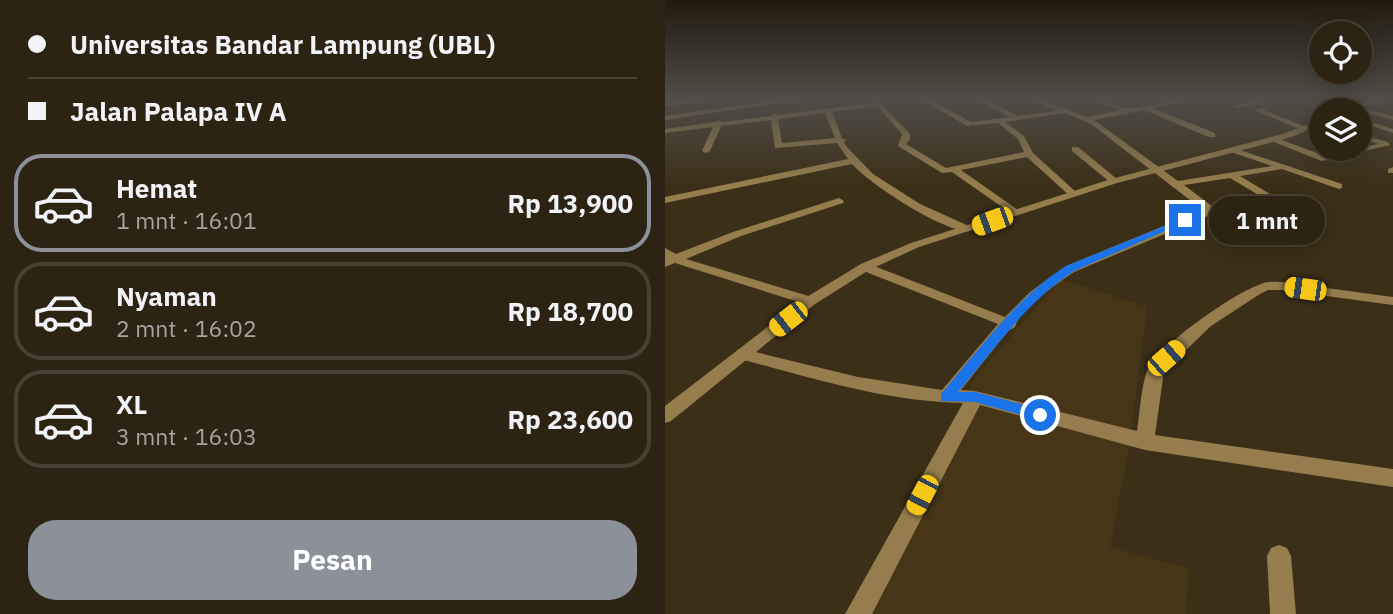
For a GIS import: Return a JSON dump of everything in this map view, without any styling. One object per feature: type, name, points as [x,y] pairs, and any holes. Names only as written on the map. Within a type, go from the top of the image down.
[{"type":"street","points":[[665,131],[691,127]]},
{"type":"street","points":[[706,151],[717,127]]},
{"type":"street","points":[[776,127],[778,146],[842,139]]},
{"type":"street","points":[[836,127],[842,139],[842,146],[852,161],[900,199],[967,229]]},
{"type":"street","points":[[899,127],[907,139],[901,144],[940,170],[955,170],[1028,154]]},
{"type":"street","points":[[1007,127],[1021,138],[1028,154],[1073,194]]},
{"type":"street","points":[[1096,127],[1246,237]]},
{"type":"street","points":[[1192,127],[1212,135]]},
{"type":"street","points":[[1301,127],[1307,129]]},
{"type":"street","points":[[665,416],[810,301],[865,267],[915,245],[1114,181],[1307,129]]},
{"type":"street","points":[[1273,140],[1309,153]]},
{"type":"street","points":[[1372,140],[1386,145],[1372,148]]},
{"type":"street","points":[[1075,149],[1114,181]]},
{"type":"street","points":[[1234,150],[1339,186]]},
{"type":"street","points":[[666,199],[852,161]]},
{"type":"street","points":[[1175,184],[1282,167]]},
{"type":"street","points":[[955,170],[1016,212]]},
{"type":"street","points":[[1232,175],[1289,210]]},
{"type":"street","points":[[668,258],[839,201]]},
{"type":"street","points":[[946,398],[1053,279],[1070,269],[1209,211]]},
{"type":"street","points":[[668,258],[810,301]]},
{"type":"street","points":[[865,267],[1010,324]]},
{"type":"street","points":[[1145,442],[1156,369],[1206,323],[1255,291],[1266,286],[1282,286],[1393,301]]},
{"type":"street","points":[[743,354],[870,385],[946,398],[975,397],[1145,442],[1393,478]]},
{"type":"street","points":[[859,614],[975,397]]},
{"type":"street","points":[[1279,556],[1283,614]]},
{"type":"shaded area","points":[[1061,279],[1147,307],[1129,449],[1110,547],[1189,568],[1186,614],[847,614],[978,374]]},
{"type":"route","points":[[1040,415],[975,397],[946,398],[1021,310],[1053,279],[1070,269],[1185,220]]}]
